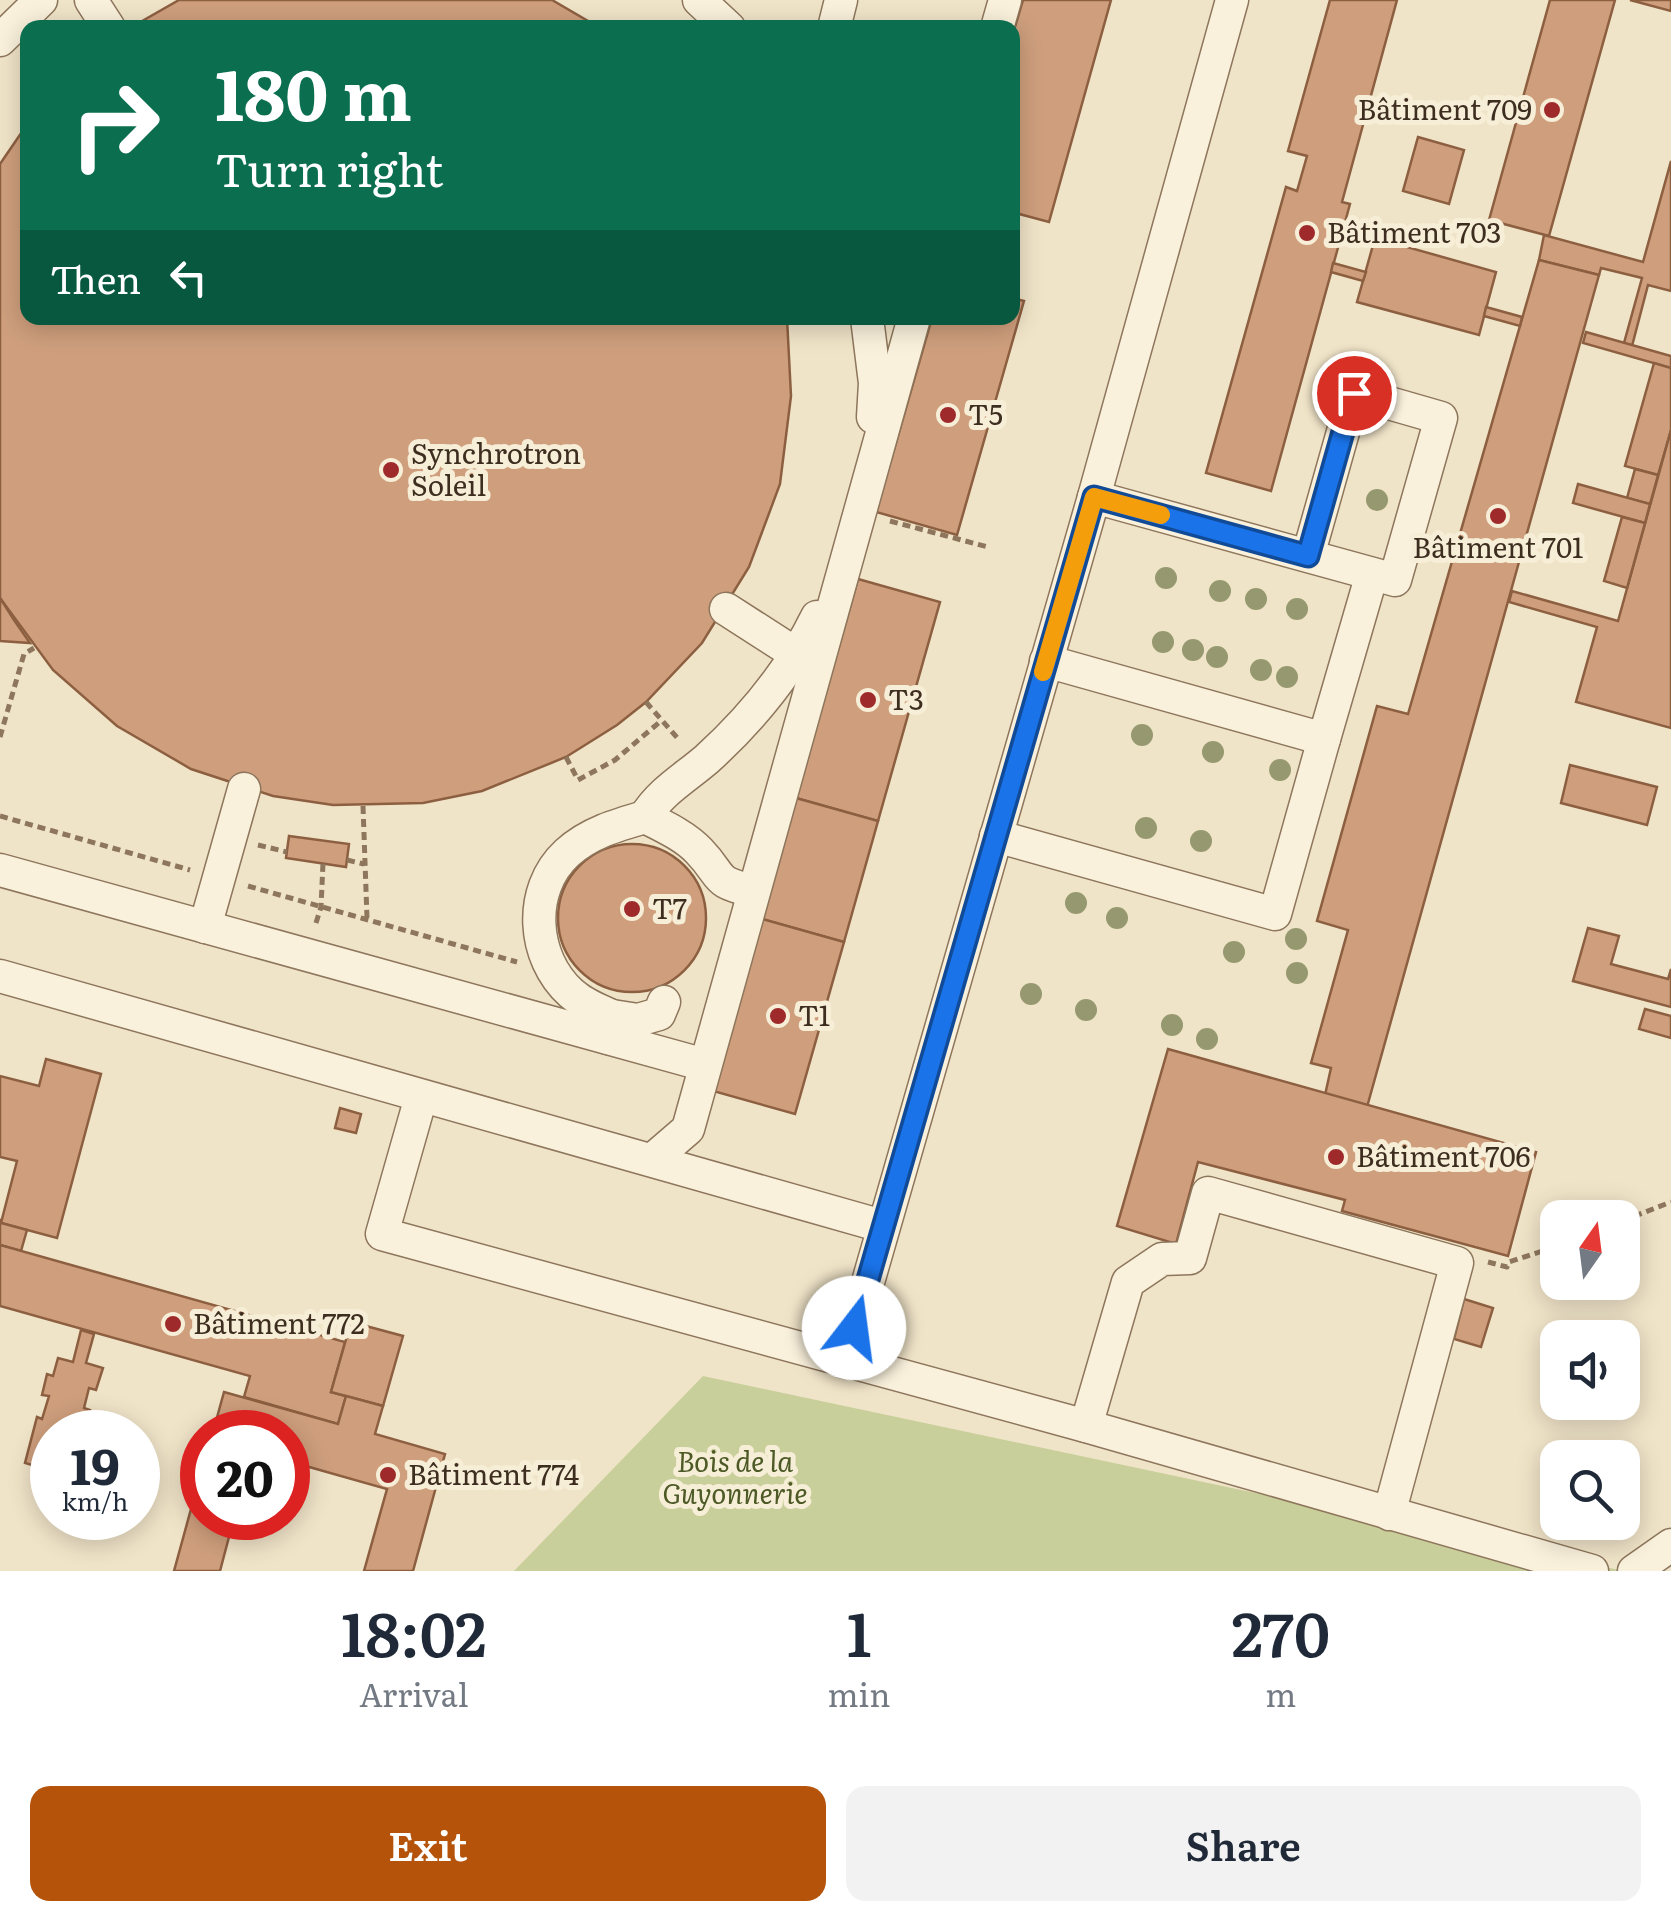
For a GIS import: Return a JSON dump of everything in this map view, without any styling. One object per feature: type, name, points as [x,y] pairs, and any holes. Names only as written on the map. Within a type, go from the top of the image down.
[{"type":"lane","points":[[20,20],[41,0]]},
{"type":"lane","points":[[700,0],[721,20]]},
{"type":"lane","points":[[845,1362],[1094,497],[1232,0]]},
{"type":"lane","points":[[0,40],[20,20]]},
{"type":"lane","points":[[610,1027],[558,979],[546,958],[540,934],[540,906],[548,880],[565,855],[586,839],[645,817],[656,798],[700,764],[758,706],[796,654],[839,570],[858,513],[871,444],[875,383],[868,325]]},
{"type":"lane","points":[[652,1160],[688,1129],[912,325]]},
{"type":"lane","points":[[1094,497],[1395,580],[1442,418],[1354,393],[1308,556]]},
{"type":"lane","points":[[996,836],[1274,914],[1372,574]]},
{"type":"lane","points":[[726,609],[796,654]]},
{"type":"lane","points":[[1046,661],[1324,739]]},
{"type":"lane","points":[[205,927],[244,788]]},
{"type":"lane","points":[[645,817],[699,850],[726,885],[753,892]]},
{"type":"lane","points":[[0,870],[307,955],[610,1027],[705,1065]]},
{"type":"lane","points":[[0,976],[882,1226]]},
{"type":"lane","points":[[610,1027],[660,1014],[664,1002]]},
{"type":"lane","points":[[421,1097],[382,1234],[1086,1426],[1592,1571]]},
{"type":"lane","points":[[1086,1426],[1128,1282],[1162,1259],[1190,1258],[1208,1192],[1456,1262],[1389,1514]]},
{"type":"lane","points":[[1634,1571],[1671,1545]]},
{"type":"path","points":[[858,513],[988,547]]},
{"type":"path","points":[[0,738],[24,654],[34,648]]},
{"type":"path","points":[[646,702],[700,764]]},
{"type":"path","points":[[566,757],[578,780],[614,760],[662,720]]},
{"type":"path","points":[[362,806],[367,920]]},
{"type":"path","points":[[0,816],[527,965]]},
{"type":"path","points":[[347,860],[364,864]]},
{"type":"path","points":[[307,955],[321,907],[323,863]]},
{"type":"path","points":[[1640,1214],[1671,1202]]},
{"type":"path","points":[[1456,1262],[1466,1256],[1507,1267],[1509,1262],[1540,1252]]},
{"type":"green space","name":"Bois de la Guyonnerie","points":[[703,1376],[1624,1571],[514,1571]]},
{"type":"building","points":[[179,0],[552,0],[586,20],[144,20]]},
{"type":"building","points":[[1023,0],[1111,0],[1049,222],[1020,214],[1017,20]]},
{"type":"building","name":"Bâtiment 703","points":[[1330,0],[1397,0],[1342,202],[1350,204],[1271,491],[1206,473],[1286,187],[1297,191],[1307,156],[1288,151]]},
{"type":"building","name":"Bâtiment 709","points":[[1550,0],[1615,0],[1549,236],[1489,220]]},
{"type":"building","points":[[1630,0],[1671,0],[1671,11]]},
{"type":"building","name":"Synchrotron Soleil","points":[[20,135],[20,325],[787,325],[791,396],[780,484],[749,567],[702,643],[646,702],[566,757],[482,791],[423,803],[333,805],[273,796],[191,769],[117,726],[53,670],[0,598],[0,164]]},
{"type":"building","points":[[1418,137],[1464,150],[1449,204],[1403,191]]},
{"type":"building","points":[[1671,161],[1671,291],[1648,285],[1632,346],[1624,343],[1642,278],[1601,268],[1599,275],[1539,260],[1544,235],[1643,262]]},
{"type":"building","points":[[1375,238],[1496,272],[1479,335],[1357,302]]},
{"type":"building","name":"Bâtiment 701","points":[[1539,260],[1599,275],[1367,1107],[1325,1095],[1331,1068],[1311,1063],[1348,930],[1317,921],[1377,706],[1408,714]]},
{"type":"building","points":[[1333,263],[1366,272],[1363,281],[1331,272]]},
{"type":"building","points":[[1486,307],[1522,317],[1520,326],[1484,316]]},
{"type":"building","name":"T5","points":[[930,325],[1017,325],[957,535],[876,512]]},
{"type":"building","points":[[1586,332],[1671,356],[1671,368],[1583,343]]},
{"type":"building","points":[[1654,363],[1671,368],[1671,430],[1658,475],[1625,466]]},
{"type":"building","points":[[1671,430],[1671,728],[1576,702],[1597,627],[1509,602],[1512,591],[1618,621]]},
{"type":"building","points":[[1635,469],[1658,475],[1650,504],[1627,498]]},
{"type":"building","points":[[1578,484],[1650,504],[1645,523],[1573,503]]},
{"type":"building","points":[[1622,517],[1645,523],[1627,588],[1604,581]]},
{"type":"building","name":"T3","points":[[858,579],[940,602],[878,821],[796,798]]},
{"type":"building","points":[[0,598],[14,620],[30,643],[0,641]]},
{"type":"building","points":[[1570,765],[1657,787],[1647,825],[1561,803]]},
{"type":"building","points":[[796,798],[878,821],[844,942],[762,919]]},
{"type":"building","points":[[289,836],[349,844],[346,867],[286,858]]},
{"type":"building","name":"T7","points":[[632,844],[660,850],[684,866],[700,890],[706,918],[700,946],[684,970],[660,986],[632,992],[604,986],[580,970],[564,946],[558,918],[564,890],[580,866],[604,850]]},
{"type":"building","name":"T1","points":[[762,919],[844,942],[795,1114],[713,1091]]},
{"type":"building","points":[[1588,928],[1619,936],[1611,964],[1668,979],[1671,969],[1671,1007],[1573,981]]},
{"type":"building","points":[[1645,1009],[1671,1016],[1671,1038],[1639,1029]]},
{"type":"building","name":"Bâtiment 706","points":[[1168,1049],[1536,1152],[1508,1256],[1342,1211],[1345,1200],[1198,1162],[1176,1244],[1117,1226]]},
{"type":"building","points":[[46,1059],[101,1074],[57,1238],[1,1223],[17,1161],[0,1157],[0,1076],[39,1086]]},
{"type":"building","points":[[340,1108],[361,1114],[356,1133],[335,1128]]},
{"type":"building","points":[[0,1219],[1,1223],[27,1230],[21,1251],[0,1245]]},
{"type":"building","name":"Bâtiment 772","points":[[0,1245],[345,1342],[331,1392],[346,1396],[338,1424],[310,1416],[310,1410],[289,1410],[244,1397],[250,1376],[0,1306]]},
{"type":"building","points":[[1464,1299],[1493,1308],[1481,1347],[1454,1339]]},
{"type":"building","points":[[351,1322],[403,1336],[383,1406],[331,1392]]},
{"type":"building","points":[[81,1330],[94,1334],[86,1363],[103,1368],[96,1390],[89,1388],[84,1408],[90,1410],[45,1410],[49,1396],[42,1395],[47,1374],[53,1376],[58,1358],[73,1362]]},
{"type":"building","name":"Bâtiment 774","points":[[224,1392],[288,1410],[219,1410]]},
{"type":"building","name":"Bâtiment 774","points":[[346,1396],[383,1406],[375,1434],[445,1454],[413,1571],[364,1571],[387,1489],[310,1467],[310,1416],[338,1424]]},
{"type":"building","points":[[183,1540],[228,1540],[220,1571],[174,1571]]},
{"type":"slow traffic","points":[[1043,672],[1094,497],[1161,515]]},
{"type":"place","name":"Bâtiment 709","points":[[1552,110]]},
{"type":"place","name":"Bâtiment 703","points":[[1307,233]]},
{"type":"place","name":"T5","points":[[948,415]]},
{"type":"place","name":"Synchrotron Soleil","points":[[391,470]]},
{"type":"place","name":"Bâtiment 701","points":[[1498,516]]},
{"type":"place","name":"T3","points":[[868,700]]},
{"type":"place","name":"T7","points":[[632,909]]},
{"type":"place","name":"T1","points":[[778,1016]]},
{"type":"place","name":"Bâtiment 706","points":[[1336,1157]]},
{"type":"place","name":"Bâtiment 772","points":[[173,1324]]},
{"type":"place","name":"Bâtiment 774","points":[[388,1475]]},
{"type":"route","points":[[854,1328],[1094,497],[1308,556],[1354,393]]}]
